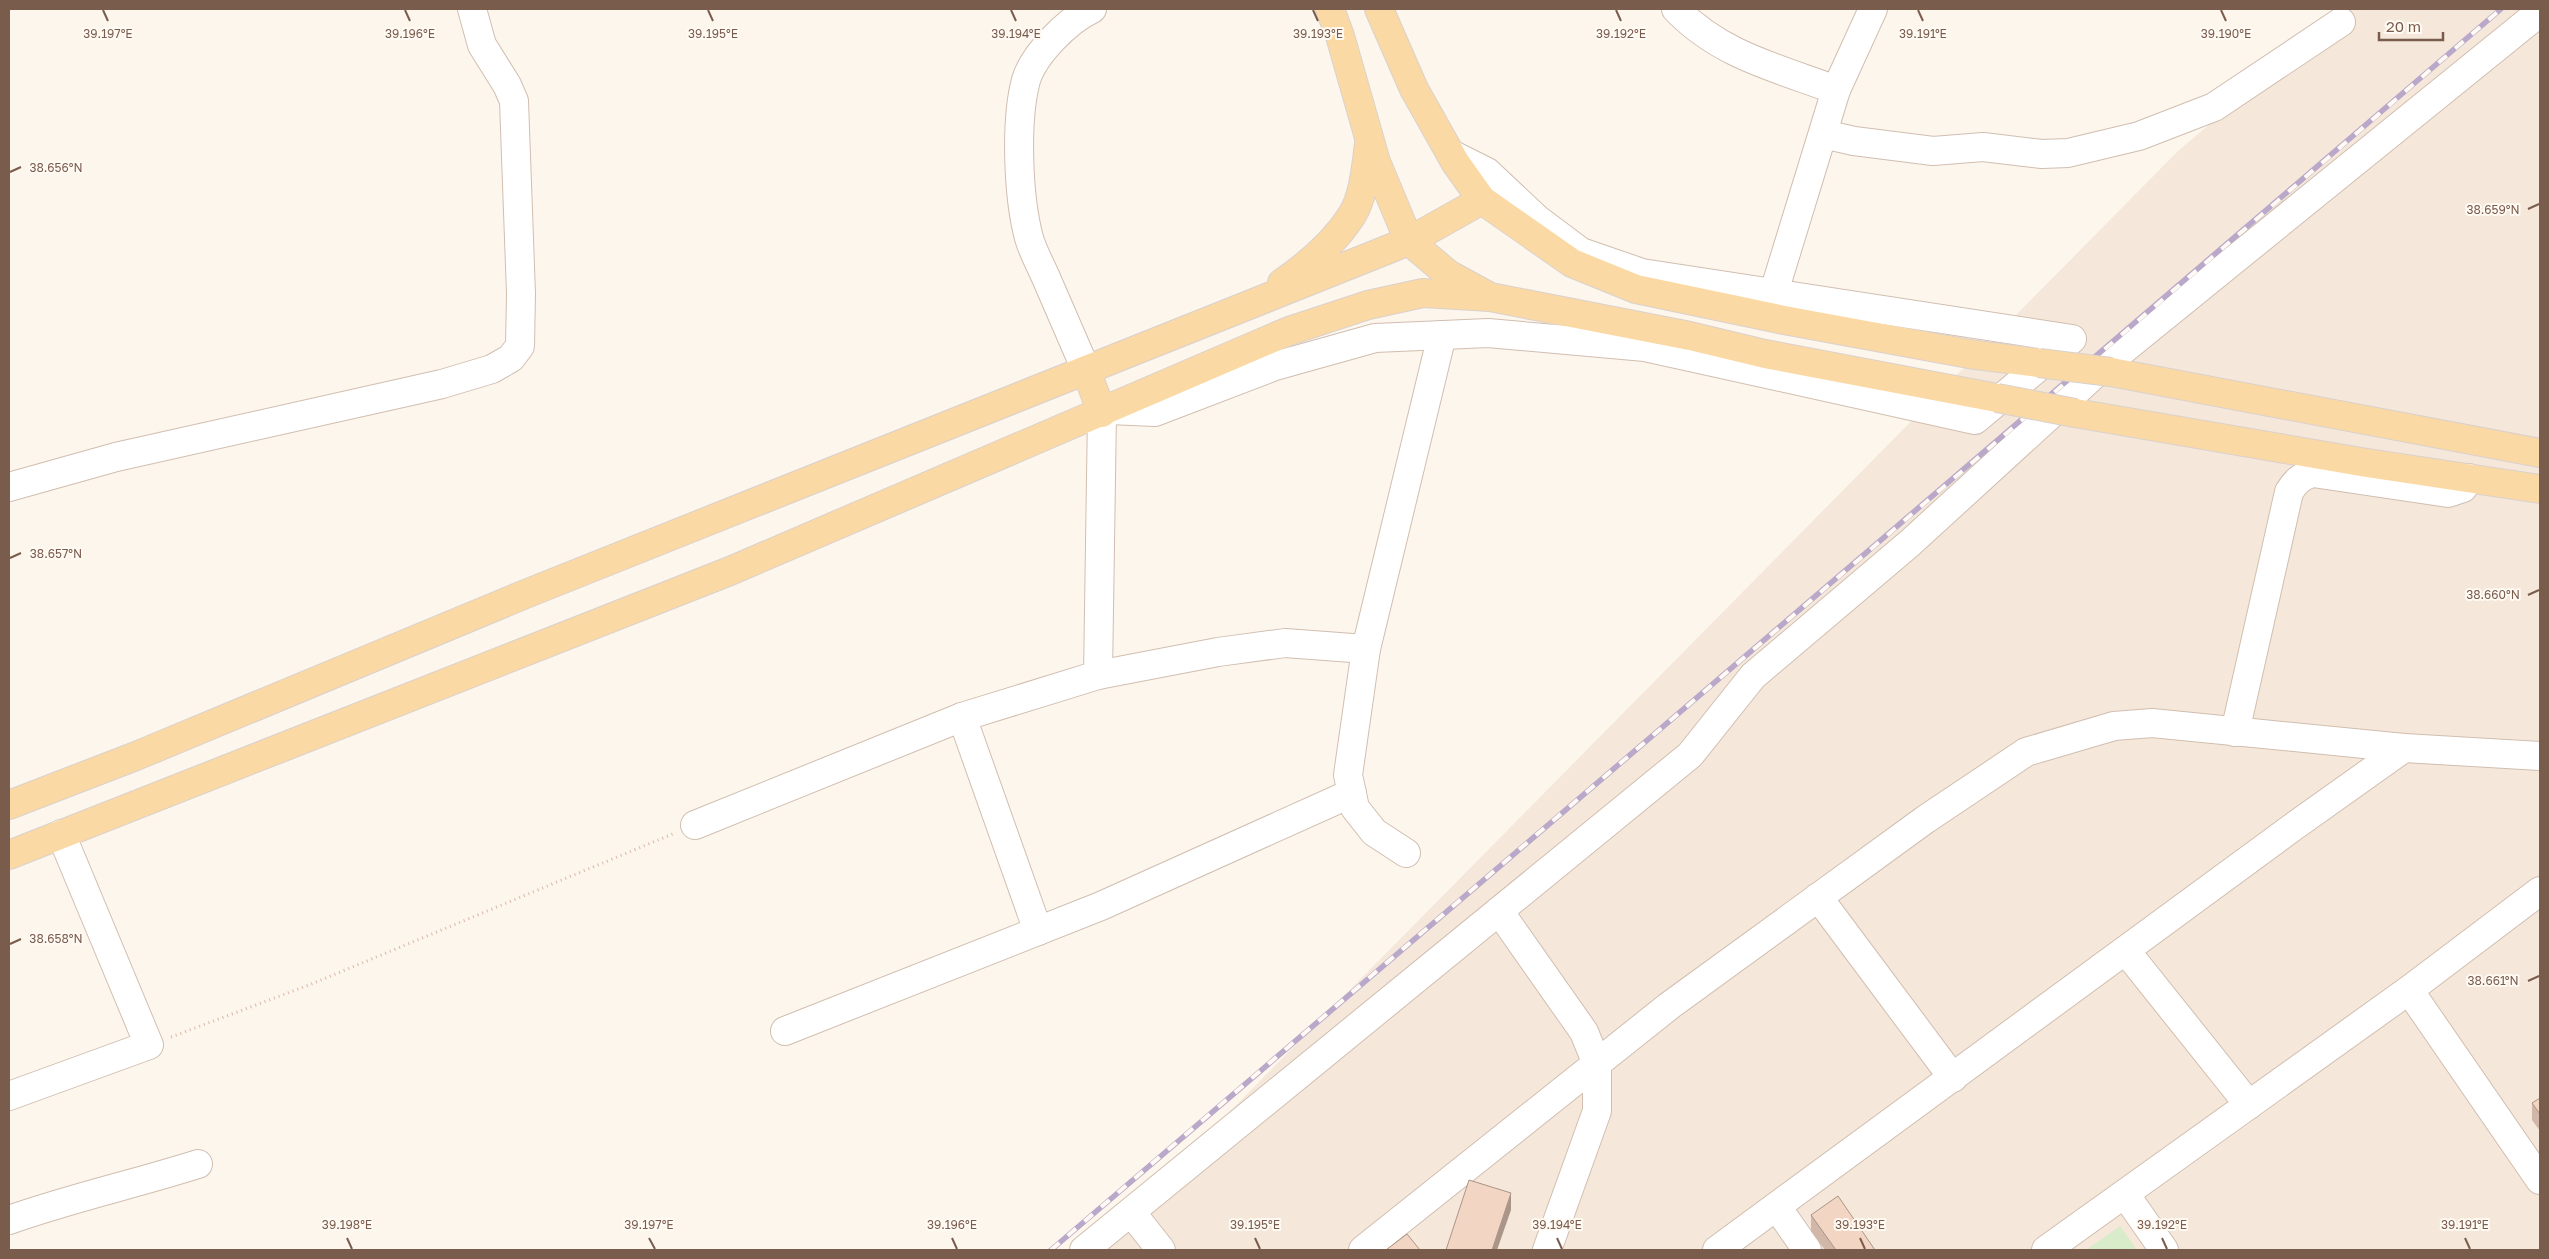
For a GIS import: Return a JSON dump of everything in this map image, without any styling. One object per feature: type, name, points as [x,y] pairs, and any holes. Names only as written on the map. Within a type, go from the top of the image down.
[{"type":"main road","points":[[1330,9],[1340,36],[1376,162],[1409,242],[1448,274],[1490,297]]},
{"type":"main road","points":[[1379,9],[1414,89],[1451,154],[1482,200],[1572,263],[1636,289],[1803,324],[1969,354],[2111,372],[2540,453]]},
{"type":"main road","points":[[1251,305],[1292,276],[1327,246],[1353,214],[1364,180],[1370,140]]},
{"type":"main road","points":[[9,805],[136,756],[524,595],[1409,242],[1482,200]]},
{"type":"main road","points":[[9,855],[730,571],[1106,412],[1289,331],[1368,305],[1423,294],[1490,297],[1690,336],[1765,354],[2075,413],[2540,489]]},
{"type":"main road","points":[[1086,370],[1106,412]]},
{"type":"street","points":[[9,487],[116,457],[442,384],[492,369],[511,358],[520,346],[514,101],[507,85],[482,45],[472,9]]},
{"type":"street","points":[[1086,370],[1029,239],[1021,185],[1020,149],[1027,79],[1035,63],[1057,36],[1072,22],[1092,9]]},
{"type":"street","points":[[1676,9],[1693,26],[1731,51],[1836,90]]},
{"type":"street","points":[[1774,292],[1836,90],[1873,9]]},
{"type":"street","points":[[1084,1250],[1690,755],[1753,676],[1910,543],[2108,362],[2540,13]]},
{"type":"street","points":[[1823,134],[1854,141],[1933,151],[1983,147],[2042,154],[2068,153],[2139,136],[2214,108],[2341,22]]},
{"type":"street","points":[[1098,675],[1106,412],[1155,412],[1275,366],[1375,338],[1488,333],[1645,347],[1975,420],[2072,339],[1642,273],[1581,252],[1537,219],[1487,172],[1451,154]]},
{"type":"street","points":[[1406,853],[1374,832],[1355,808],[1348,775],[1366,650],[1442,335]]},
{"type":"street","points":[[2236,732],[2289,492],[2298,480],[2313,473],[2448,493],[2463,488],[2469,478]]},
{"type":"street","points":[[695,825],[962,717],[1098,675],[1218,652],[1285,642],[1366,650]]},
{"type":"street","points":[[962,717],[1038,931]]},
{"type":"street","points":[[1363,1250],[1670,1006],[1926,819],[2026,752],[2114,726],[2152,723],[2404,748],[2540,756]]},
{"type":"street","points":[[1717,1250],[2404,748]]},
{"type":"street","points":[[785,1031],[1101,906],[1352,794]]},
{"type":"street","points":[[9,1096],[149,1045],[62,834]]},
{"type":"street","points":[[2046,1250],[2409,990],[2540,891]]},
{"type":"street","points":[[1818,897],[1953,1078]]},
{"type":"street","points":[[1499,911],[1584,1032],[1596,1064],[1597,1111],[1547,1250]]},
{"type":"street","points":[[2126,951],[2249,1105]]},
{"type":"street","points":[[2409,990],[2540,1180]]},
{"type":"street","points":[[9,1220],[70,1200],[198,1164]]},
{"type":"street","points":[[2125,1194],[2164,1250]]},
{"type":"street","points":[[1776,1207],[1806,1250]]},
{"type":"street","points":[[1131,1212],[1161,1250]]},
{"type":"path","points":[[149,1045],[309,985],[695,825]]},
{"type":"shaded area","points":[[2345,9],[2540,9],[2540,1250],[1093,1250],[2177,152]]},
{"type":"green space","points":[[2120,1226],[2137,1250],[2086,1250]]},
{"type":"building","points":[[2540,1098],[2540,1114],[2532,1103]]},
{"type":"building","points":[[1469,1180],[1511,1193],[1492,1250],[1446,1250]]},
{"type":"building","points":[[1838,1196],[1875,1250],[1836,1250],[1811,1215]]},
{"type":"building","points":[[1407,1234],[1420,1250],[1386,1250]]},
{"type":"railway","points":[[1051,1250],[2501,9]]}]
